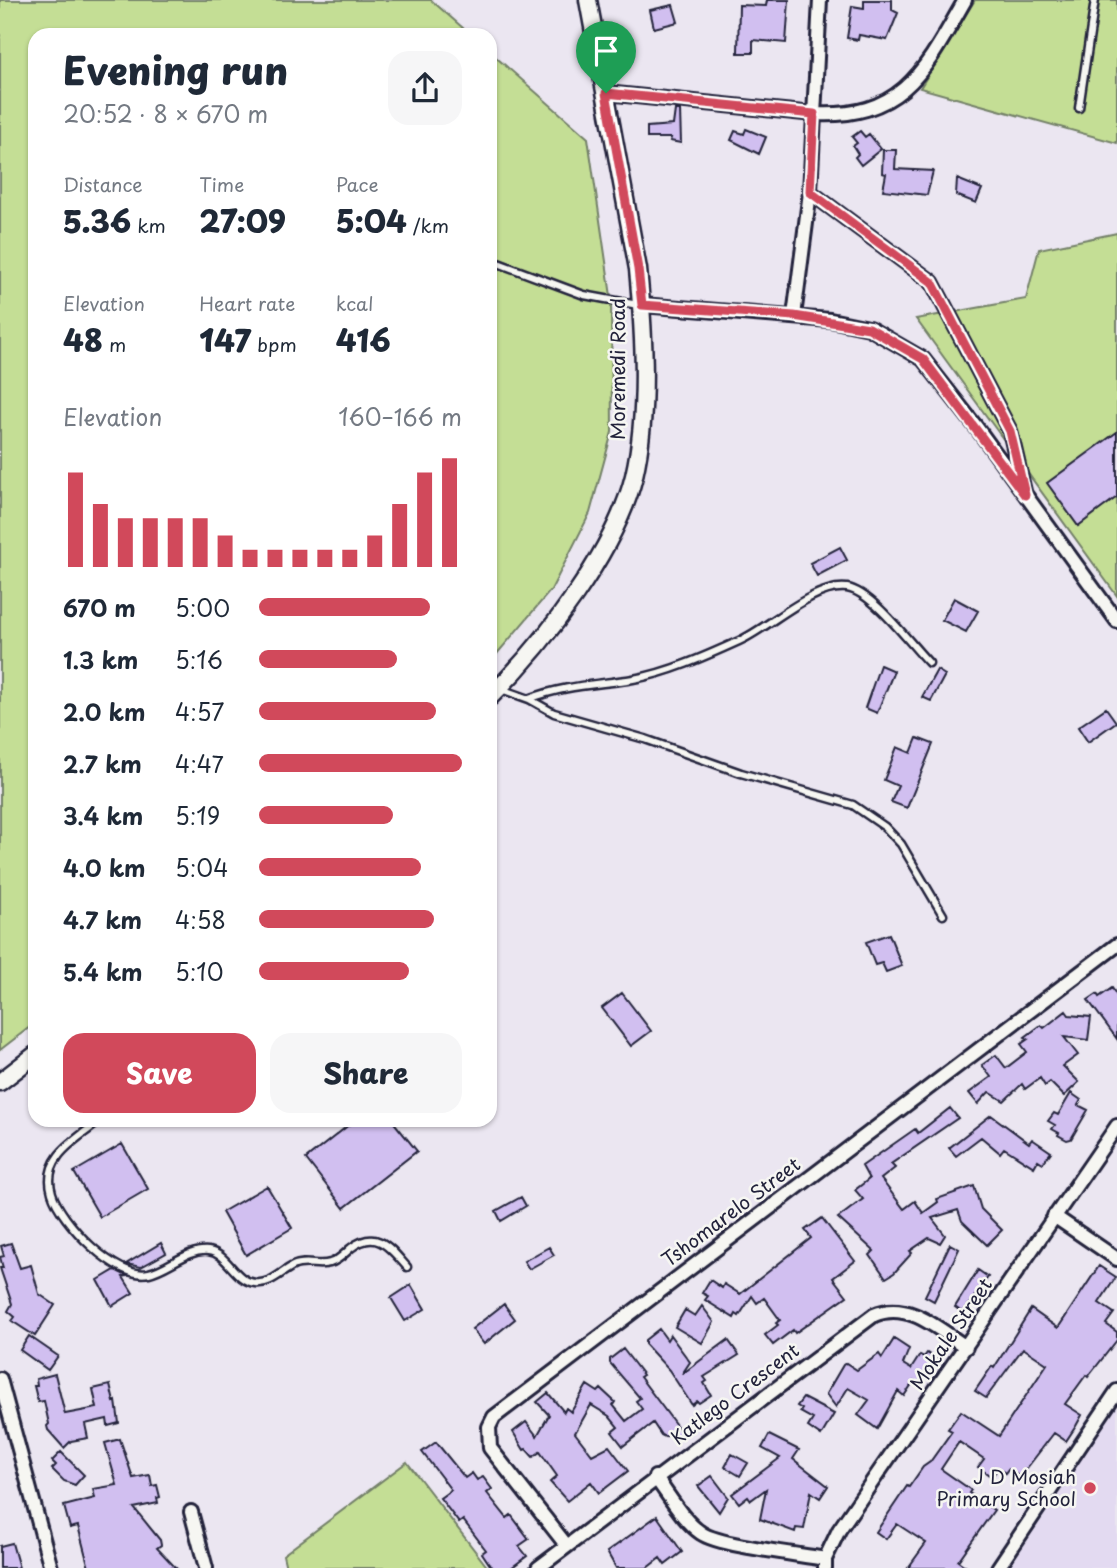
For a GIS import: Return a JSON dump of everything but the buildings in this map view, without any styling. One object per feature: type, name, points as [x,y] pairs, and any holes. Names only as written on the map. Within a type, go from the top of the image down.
[{"type":"street","name":"Moremedi Road","points":[[497,688],[570,600],[610,535],[630,487],[642,434],[642,305],[638,269],[589,0]]},
{"type":"street","points":[[794,316],[810,192],[820,0]]},
{"type":"street","points":[[606,93],[814,114],[834,115],[859,110],[878,104],[904,90],[927,66],[965,0]]},
{"type":"street","points":[[810,192],[932,282],[1010,431],[1025,495]]},
{"type":"street","points":[[642,305],[794,316],[869,328],[923,359],[1117,621]]},
{"type":"street","name":"Tshomarelo Street","points":[[567,1546],[490,1448],[489,1427],[494,1417],[1117,945]]},
{"type":"street","points":[[0,1082],[28,1060]]},
{"type":"street","name":"Mokale Street","points":[[825,1564],[839,1530],[1117,1126]]},
{"type":"street","points":[[1054,1216],[1117,1259]]},
{"type":"street","name":"Katlego Crescent","points":[[538,1568],[655,1477],[882,1311],[894,1309],[912,1313],[966,1347]]},
{"type":"street","points":[[0,1379],[51,1568]]},
{"type":"street","points":[[998,1568],[1117,1391]]},
{"type":"street","points":[[655,1477],[691,1524],[702,1534],[721,1541],[825,1564]]},
{"type":"street","points":[[191,1512],[206,1568]]},
{"type":"lane","points":[[1079,108],[1095,0]]},
{"type":"lane","points":[[497,263],[584,295],[642,305]]},
{"type":"lane","points":[[529,699],[570,685],[635,679],[695,659],[740,640],[811,597],[845,588],[866,597],[929,663]]},
{"type":"lane","points":[[497,693],[529,699],[554,713],[741,773],[853,805],[885,827],[901,844],[943,915]]},
{"type":"lane","points":[[92,1127],[56,1156],[50,1171],[51,1191],[59,1211],[87,1242],[134,1274],[149,1273],[191,1254],[207,1251],[220,1255],[241,1278],[256,1283],[270,1280],[295,1265],[333,1263],[359,1242],[372,1239],[386,1243],[407,1266]]},
{"type":"shaded area","name":"J D Mosiah Primary School","points":[[1117,1407],[1117,1568],[1009,1568]]},
{"type":"green space","points":[[0,0],[431,0],[463,28],[28,28],[28,1028],[0,1050]]},
{"type":"green space","points":[[975,0],[1117,0],[1117,143],[920,88]]},
{"type":"green space","points":[[497,58],[588,138],[611,296],[612,432],[590,513],[551,590],[497,654]]},
{"type":"green space","points":[[1117,233],[1117,596],[916,319],[1026,299],[1039,249]]},
{"type":"green space","points":[[407,1462],[488,1568],[286,1568],[283,1555]]},
{"type":"place","name":"J D Mosiah Primary School","points":[[1090,1488]]},
{"type":"route","points":[[606,93],[814,114],[810,192],[932,282],[1010,431],[1025,495],[923,359],[869,328],[794,316],[642,305],[606,93]]}]
